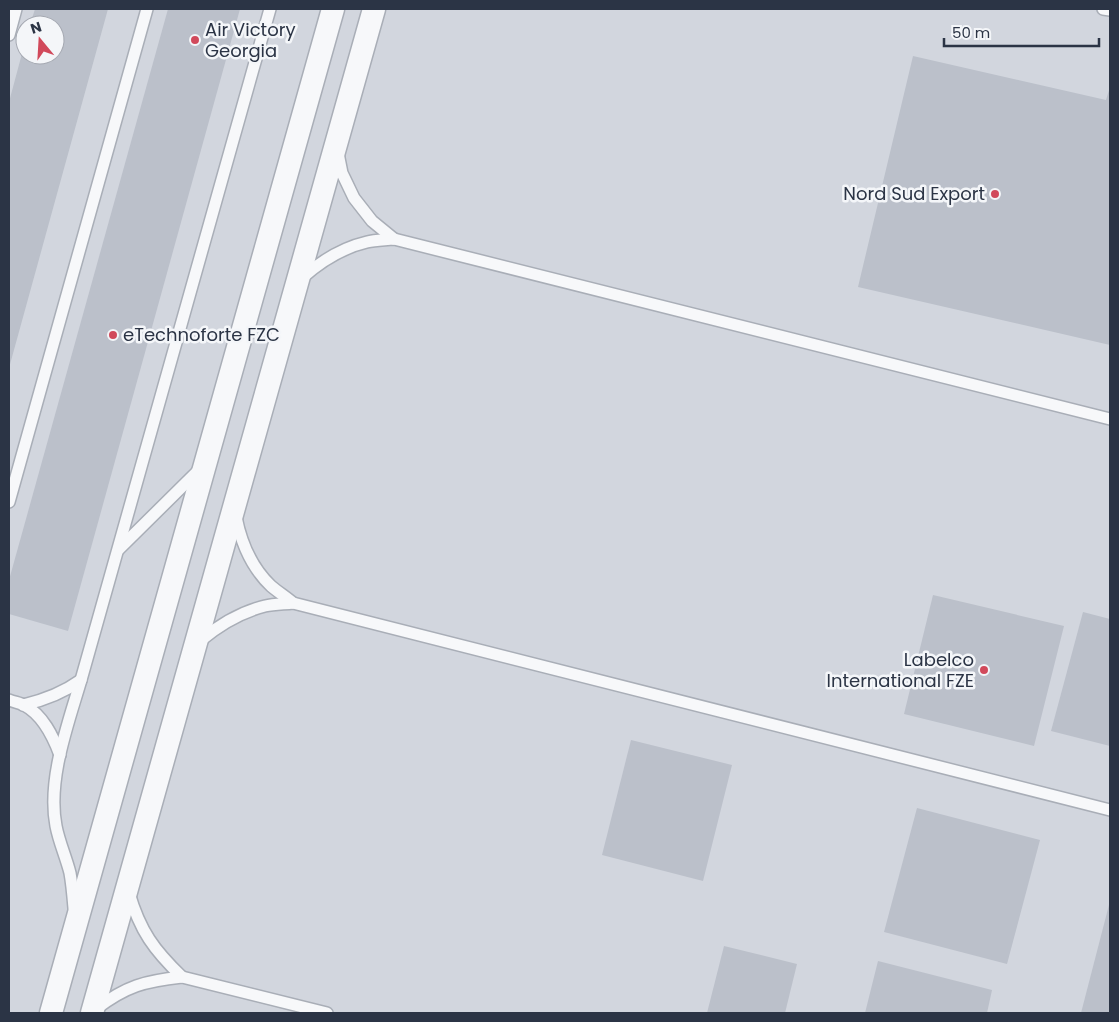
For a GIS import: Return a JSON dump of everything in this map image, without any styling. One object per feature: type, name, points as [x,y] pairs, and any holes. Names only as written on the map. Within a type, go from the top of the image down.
[{"type":"street","points":[[51,1013],[333,9]]},
{"type":"street","points":[[92,1012],[374,9]]},
{"type":"lane","points":[[9,35],[16,9]]},
{"type":"lane","points":[[9,502],[147,9]]},
{"type":"lane","points":[[75,927],[74,900],[70,874],[56,825],[53,801],[55,778],[270,9]]},
{"type":"lane","points":[[1103,9],[1110,10]]},
{"type":"lane","points":[[336,144],[342,173],[354,198],[372,221],[394,239]]},
{"type":"lane","points":[[297,283],[317,264],[341,251],[367,242],[394,239],[1110,419]]},
{"type":"lane","points":[[117,551],[204,464]]},
{"type":"lane","points":[[234,507],[240,535],[252,562],[270,584],[293,603]]},
{"type":"lane","points":[[195,646],[216,628],[240,615],[265,606],[293,603],[1110,810]]},
{"type":"lane","points":[[23,704],[54,696],[81,680]]},
{"type":"lane","points":[[9,700],[23,704],[36,714],[47,726],[55,740],[60,755]]},
{"type":"lane","points":[[127,888],[135,914],[147,937],[163,958],[182,977]]},
{"type":"lane","points":[[92,1012],[112,997],[134,986],[158,979],[182,977],[327,1013]]},
{"type":"shaded area","points":[[9,9],[1110,9],[1110,1013],[9,1013]]},
{"type":"building","points":[[35,9],[108,9],[9,368],[9,102],[19,65],[65,65],[65,15],[33,15]]},
{"type":"building","name":"eTechnoforte FZC","points":[[168,9],[240,9],[68,631],[9,614],[9,580]]},
{"type":"building","name":"Nord Sud Export","points":[[913,56],[1106,100],[1110,87],[1110,345],[858,287]]},
{"type":"building","name":"Labelco International FZE","points":[[933,595],[1064,626],[1034,746],[904,714]]},
{"type":"building","points":[[1083,612],[1110,619],[1110,746],[1051,731]]},
{"type":"building","points":[[631,740],[732,765],[703,881],[602,855]]},
{"type":"building","points":[[917,808],[1040,840],[1007,964],[884,932]]},
{"type":"building","points":[[1110,901],[1110,1013],[1081,1013]]},
{"type":"building","points":[[724,946],[797,964],[785,1013],[707,1013]]},
{"type":"building","points":[[878,961],[992,990],[987,1013],[865,1013]]},
{"type":"place","name":"Air Victory Georgia","points":[[195,40]]},
{"type":"place","name":"Nord Sud Export","points":[[995,194]]},
{"type":"place","name":"eTechnoforte FZC","points":[[113,335]]},
{"type":"place","name":"Labelco International FZE","points":[[984,670]]}]
